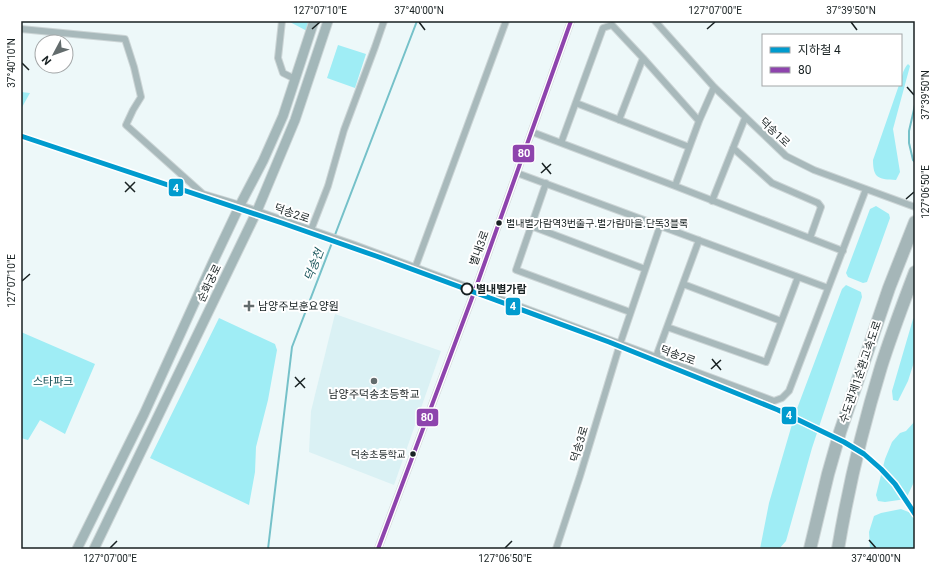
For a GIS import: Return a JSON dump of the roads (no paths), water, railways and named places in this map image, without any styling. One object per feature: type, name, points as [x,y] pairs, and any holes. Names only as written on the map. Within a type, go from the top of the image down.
[{"type":"highway","name":"수도권제1순환고속도로","points":[[810,549],[840,432],[889,288],[914,224]]},
{"type":"highway","name":"수도권제1순환고속도로","points":[[838,549],[869,409],[881,366],[915,272]]},
{"type":"street","points":[[282,21],[278,58],[283,73],[295,79]]},
{"type":"street","name":"순화궁로","points":[[77,549],[144,414],[210,269],[263,161],[283,116],[314,21]]},
{"type":"street","name":"순화궁로","points":[[94,549],[257,211],[295,120],[328,21]]},
{"type":"street","points":[[311,230],[328,186],[344,130],[384,21]]},
{"type":"street","points":[[415,268],[506,21]]},
{"type":"street","name":"별내3로","points":[[378,549],[475,290],[571,21]]},
{"type":"street","name":"덕송1로","points":[[655,21],[714,87],[786,156],[814,170],[915,207]]},
{"type":"street","points":[[561,143],[603,28],[612,25],[700,121]]},
{"type":"street","name":"덕송2로","points":[[21,29],[125,39],[134,67],[141,97],[126,125],[203,194],[321,233],[774,401],[782,398],[789,391],[866,189]]},
{"type":"street","points":[[619,120],[643,58]]},
{"type":"street","points":[[675,186],[689,147],[714,87]]},
{"type":"street","points":[[576,103],[689,147]]},
{"type":"street","points":[[712,201],[745,118]]},
{"type":"street","points":[[532,132],[843,251]]},
{"type":"street","points":[[733,148],[772,183],[818,203],[821,207],[810,238]]},
{"type":"street","points":[[517,173],[828,288]]},
{"type":"street","points":[[546,183],[516,270],[630,312]]},
{"type":"street","points":[[531,226],[645,269]]},
{"type":"street","name":"덕송3로","points":[[556,549],[630,312],[660,226]]},
{"type":"street","points":[[656,358],[699,240]]},
{"type":"street","points":[[667,328],[766,362],[798,277]]},
{"type":"street","points":[[683,284],[781,321]]},
{"type":"waterway","name":"덕송천","points":[[268,549],[292,347],[417,21]]},
{"type":"waterway","points":[[915,105],[909,131],[909,143],[913,160],[915,162]]},
{"type":"metro line","name":"4","points":[[21,136],[376,256],[609,342],[778,410],[844,442],[864,454],[895,484],[915,514]]},
{"type":"place","name":"별내별가람역3번출구.별가람마을.단독3블록","points":[[499,223]]},
{"type":"place","name":"별내별가람","points":[[467,289]]},
{"type":"place","name":"남양주보훈요양원","points":[[249,306]]},
{"type":"place","name":"남양주덕송초등학교","points":[[374,381]]},
{"type":"place","name":"덕송초등학교","points":[[413,454]]},
{"type":"park label","name":"스타파크","points":[[53,381]]}]
